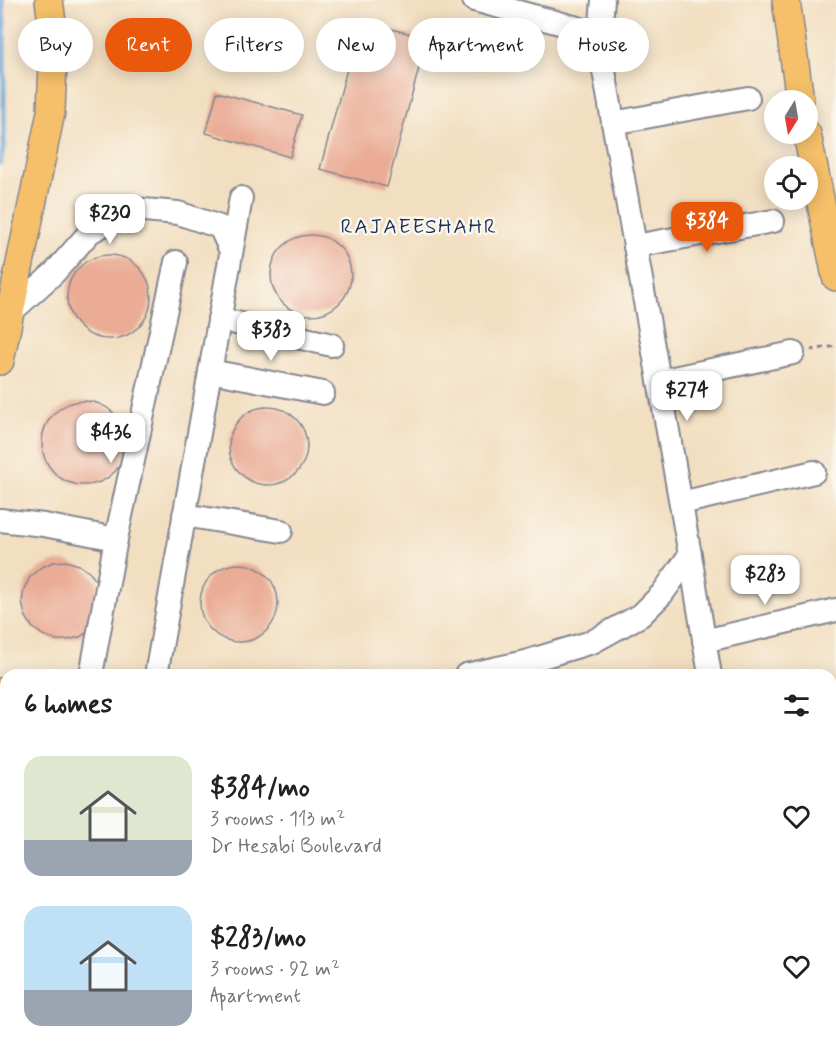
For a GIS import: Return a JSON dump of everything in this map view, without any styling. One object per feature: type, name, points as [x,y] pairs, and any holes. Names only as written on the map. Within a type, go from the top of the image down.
[{"type":"main road","points":[[0,361],[9,298],[51,112],[54,37],[49,0]]},
{"type":"main road","points":[[786,0],[799,90]]},
{"type":"main road","points":[[809,144],[836,277]]},
{"type":"street","points":[[474,0],[557,22]]},
{"type":"street","points":[[601,18],[603,0]]},
{"type":"street","points":[[604,72],[709,669]]},
{"type":"street","points":[[613,123],[748,98]]},
{"type":"street","points":[[157,669],[241,198]]},
{"type":"street","points":[[9,298],[54,273],[90,232],[132,209],[178,213],[220,227],[231,251]]},
{"type":"street","points":[[635,246],[773,221]]},
{"type":"street","points":[[92,669],[116,539],[176,262]]},
{"type":"street","points":[[219,319],[332,345]]},
{"type":"street","points":[[658,381],[793,353]]},
{"type":"street","points":[[210,371],[323,393]]},
{"type":"street","points":[[681,503],[814,472]]},
{"type":"street","points":[[184,515],[280,531]]},
{"type":"street","points":[[0,520],[45,525],[116,539]]},
{"type":"street","points":[[493,669],[592,642],[641,615],[662,594],[690,555]]},
{"type":"street","points":[[704,641],[836,610]]},
{"type":"building","points":[[396,30],[408,33],[408,72],[418,72],[387,187],[320,169],[346,72],[396,72]]},
{"type":"building","points":[[217,92],[302,115],[290,157],[206,133]]},
{"type":"building","points":[[311,235],[326,238],[339,247],[348,260],[351,275],[348,290],[339,303],[326,312],[311,315],[296,312],[283,303],[274,290],[271,275],[274,260],[283,247],[296,238]]},
{"type":"building","points":[[109,255],[125,258],[139,267],[148,281],[151,297],[148,313],[139,327],[125,336],[109,339],[93,336],[79,327],[70,313],[67,297],[70,281],[79,267],[93,258]]},
{"type":"building","points":[[84,401],[107,408],[119,420],[126,443],[119,466],[107,478],[84,485],[61,478],[49,466],[42,443],[49,420],[61,408]]},
{"type":"building","points":[[268,407],[283,410],[296,418],[304,431],[307,446],[304,461],[296,474],[283,482],[268,485],[253,482],[240,474],[232,461],[229,446],[232,431],[240,418],[253,410]]},
{"type":"building","points":[[66,561],[79,565],[98,583],[90,630],[80,637],[55,640],[32,627],[25,615],[22,602],[24,589],[30,577],[40,568],[53,562]]},
{"type":"building","points":[[231,564],[247,564],[261,570],[272,581],[278,595],[278,611],[272,625],[261,636],[247,642],[231,642],[217,636],[206,625],[200,611],[200,595],[206,581],[217,570]]},
{"type":"waterway","points":[[0,163],[4,144],[2,0]]},
{"type":"district","name":"RAJAEESHAHR","points":[[419,226]]}]
